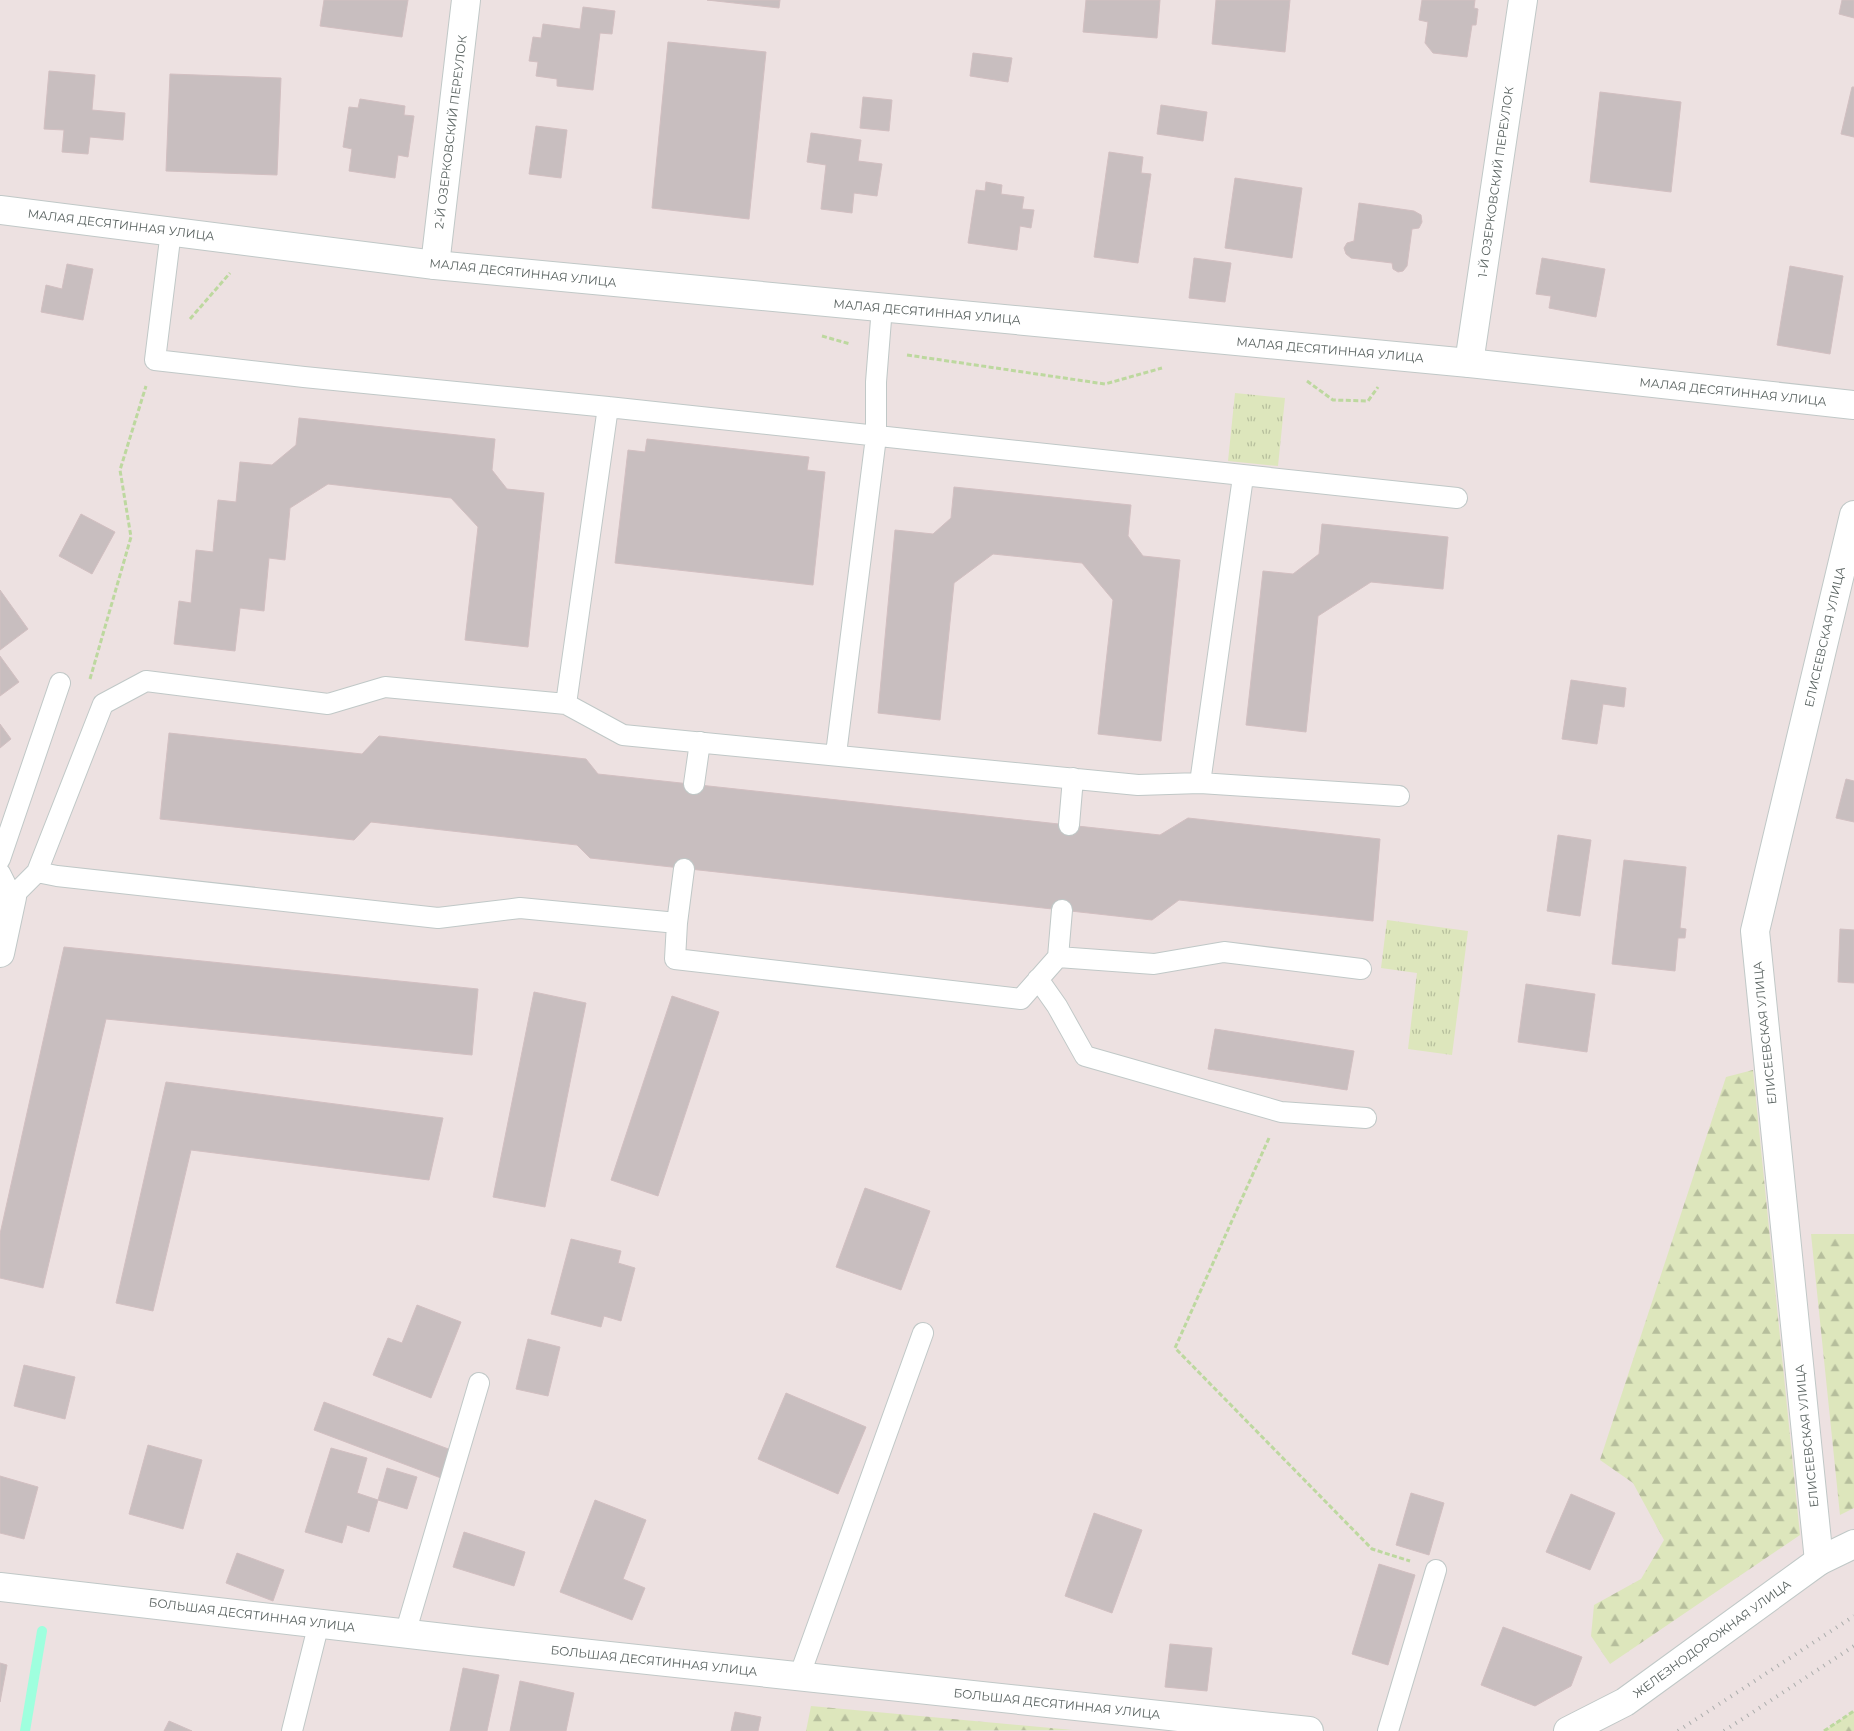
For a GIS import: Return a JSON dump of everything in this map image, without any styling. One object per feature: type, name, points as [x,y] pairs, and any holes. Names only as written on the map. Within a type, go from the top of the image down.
[{"type":"street","name":"2-Й ОЗЕРКОВСКИЙ ПЕРЕУЛОК","points":[[435,265],[466,0]]},
{"type":"street","name":"1-Й ОЗЕРКОВСКИЙ ПЕРЕУЛОК","points":[[1469,363],[1522,0]]},
{"type":"street","name":"МАЛАЯ ДЕСЯТИННАЯ УЛИЦА","points":[[0,210],[435,265],[1469,363],[1854,405]]},
{"type":"street","name":"ЕЛИСЕЕВСКАЯ УЛИЦА","points":[[1820,1561],[1755,931],[1854,515]]},
{"type":"street","points":[[0,953],[12,897]]},
{"type":"street","name":"ЖЕЛЕЗНОДОРОЖНАЯ УЛИЦА","points":[[1568,1731],[1625,1702],[1820,1561],[1854,1544]]},
{"type":"street","name":"БОЛЬШАЯ ДЕСЯТИННАЯ УЛИЦА","points":[[0,1587],[799,1677],[1179,1724],[1309,1731]]},
{"type":"lane","points":[[171,232],[155,360],[304,377],[608,407],[1243,477],[1457,498]]},
{"type":"lane","points":[[836,754],[876,437],[876,382],[882,307]]},
{"type":"lane","points":[[566,704],[608,407]]},
{"type":"lane","points":[[1200,783],[1243,477]]},
{"type":"lane","points":[[0,873],[12,897],[37,872],[103,704],[146,681],[328,704],[385,687],[566,704],[623,735],[836,754],[1138,785],[1200,783],[1399,796]]},
{"type":"lane","points":[[0,859],[60,683]]},
{"type":"lane","points":[[694,784],[700,742]]},
{"type":"lane","points":[[1069,825],[1072,778]]},
{"type":"lane","points":[[684,869],[675,959],[1021,999],[1058,957],[1062,910]]},
{"type":"lane","points":[[37,872],[438,918],[520,908],[677,924]]},
{"type":"lane","points":[[1058,957],[1154,964],[1224,952],[1361,969]]},
{"type":"lane","points":[[1038,979],[1057,1006],[1085,1056],[1281,1112],[1366,1118]]},
{"type":"lane","points":[[799,1677],[923,1333]]},
{"type":"lane","points":[[405,1634],[479,1383]]},
{"type":"lane","points":[[1388,1731],[1436,1570]]},
{"type":"lane","points":[[292,1731],[319,1623]]},
{"type":"path","points":[[87,687],[131,537],[120,470],[155,360],[228,273],[238,274]]},
{"type":"path","points":[[816,334],[878,351],[1105,384],[1162,368],[1172,369]]},
{"type":"path","points":[[1306,379],[1334,400],[1368,401],[1401,357]]},
{"type":"path","points":[[1281,1112],[1175,1348],[1372,1549],[1436,1570]]},
{"type":"path","points":[[1824,1731],[1854,1711]]},
{"type":"green space","points":[[1235,393],[1285,398],[1278,466],[1228,461]]},
{"type":"green space","points":[[1387,920],[1468,931],[1452,1055],[1408,1049],[1417,973],[1381,968]]},
{"type":"green space","points":[[1753,1070],[1800,1535],[1610,1664],[1591,1636],[1594,1605],[1641,1579],[1664,1540],[1633,1483],[1600,1460],[1726,1077]]},
{"type":"green space","points":[[1811,1234],[1854,1234],[1854,1508],[1840,1515]]},
{"type":"green space","points":[[811,1706],[1073,1730],[806,1731]]},
{"type":"green space","points":[[1854,1711],[1854,1731],[1824,1731]]},
{"type":"building","points":[[324,0],[408,0],[402,37],[320,26]]},
{"type":"building","points":[[707,0],[780,0],[779,8]]},
{"type":"building","points":[[1086,0],[1160,0],[1157,38],[1083,32]]},
{"type":"building","points":[[1216,0],[1290,0],[1285,52],[1212,44]]},
{"type":"building","points":[[1422,0],[1475,0],[1474,8],[1478,9],[1476,25],[1472,25],[1467,57],[1433,53],[1425,43],[1428,22],[1419,20]]},
{"type":"building","points":[[1842,0],[1854,0],[1854,18],[1839,14]]},
{"type":"building","points":[[583,7],[615,11],[612,34],[600,33],[593,90],[557,86],[557,79],[536,76],[538,62],[529,61],[533,37],[541,38],[543,24],[580,29]]},
{"type":"building","points":[[668,42],[766,52],[749,219],[652,208]]},
{"type":"building","points":[[973,53],[1012,58],[1008,82],[970,76]]},
{"type":"building","points":[[49,71],[95,75],[92,110],[125,113],[123,140],[90,137],[88,154],[62,152],[64,130],[44,129]]},
{"type":"building","points":[[170,74],[281,78],[277,175],[166,171]]},
{"type":"building","points":[[1852,87],[1854,87],[1854,137],[1841,134]]},
{"type":"building","points":[[1600,92],[1681,102],[1671,192],[1590,182]]},
{"type":"building","points":[[863,97],[892,100],[889,131],[860,128]]},
{"type":"building","points":[[360,99],[405,106],[404,115],[414,116],[408,157],[398,155],[395,178],[349,171],[352,149],[343,147],[349,107],[358,108]]},
{"type":"building","points":[[1161,105],[1207,112],[1203,141],[1157,134]]},
{"type":"building","points":[[536,126],[567,130],[561,178],[529,174]]},
{"type":"building","points":[[811,133],[861,140],[858,161],[882,164],[877,196],[854,193],[852,213],[821,209],[826,165],[807,162]]},
{"type":"building","points":[[1109,152],[1143,157],[1141,173],[1151,174],[1138,263],[1094,257]]},
{"type":"building","points":[[1235,178],[1302,188],[1292,258],[1225,248]]},
{"type":"building","points":[[986,182],[1002,185],[1001,194],[1024,197],[1022,209],[1034,210],[1031,228],[1020,226],[1017,250],[968,243],[976,190],[985,191]]},
{"type":"building","points":[[1359,203],[1414,211],[1421,215],[1422,222],[1419,228],[1412,229],[1407,266],[1403,271],[1398,272],[1393,269],[1392,263],[1351,258],[1346,254],[1344,248],[1347,243],[1354,241]]},
{"type":"building","points":[[1194,258],[1231,263],[1225,302],[1189,298]]},
{"type":"building","points":[[1542,258],[1605,269],[1596,317],[1549,308],[1551,296],[1536,294]]},
{"type":"building","points":[[67,264],[93,269],[83,320],[41,312],[46,285],[62,289]]},
{"type":"building","points":[[1790,266],[1843,276],[1830,354],[1777,345]]},
{"type":"building","points":[[299,418],[495,439],[492,470],[507,489],[544,493],[528,647],[465,640],[478,527],[451,498],[328,484],[290,508],[285,560],[269,558],[264,611],[240,608],[235,651],[174,644],[179,601],[191,603],[196,550],[213,552],[218,500],[236,502],[240,462],[272,465],[296,445]]},
{"type":"building","points":[[647,439],[809,457],[807,470],[825,472],[813,585],[615,563],[628,450],[645,452]]},
{"type":"building","points":[[954,487],[1131,505],[1128,536],[1143,556],[1180,560],[1161,741],[1098,734],[1113,600],[1082,563],[993,554],[954,583],[940,720],[878,713],[895,530],[933,534],[951,518]]},
{"type":"building","points":[[81,514],[115,532],[92,574],[59,556]]},
{"type":"building","points":[[1322,524],[1448,537],[1443,589],[1371,582],[1318,616],[1306,732],[1246,725],[1263,571],[1293,574],[1319,554]]},
{"type":"building","points":[[0,590],[28,629],[0,650]]},
{"type":"building","points":[[0,656],[19,682],[0,696]]},
{"type":"building","points":[[1571,680],[1626,688],[1624,707],[1603,704],[1597,744],[1562,739]]},
{"type":"building","points":[[0,724],[11,739],[0,748]]},
{"type":"building","points":[[169,733],[362,754],[379,736],[586,759],[598,774],[1160,835],[1188,818],[1380,839],[1373,921],[1179,900],[1152,920],[590,858],[577,845],[371,822],[354,840],[160,819]]},
{"type":"building","points":[[1846,779],[1854,781],[1854,822],[1836,818]]},
{"type":"building","points":[[1558,835],[1591,840],[1580,916],[1547,911]]},
{"type":"building","points":[[1624,860],[1686,867],[1680,928],[1686,929],[1685,938],[1678,938],[1675,971],[1612,964]]},
{"type":"building","points":[[1840,929],[1854,930],[1854,983],[1838,982]]},
{"type":"building","points":[[64,947],[478,989],[472,1055],[106,1019],[43,1288],[0,1278],[0,1234]]},
{"type":"building","points":[[1526,984],[1595,994],[1587,1052],[1518,1042]]},
{"type":"building","points":[[534,992],[586,1003],[545,1207],[493,1197]]},
{"type":"building","points":[[672,996],[719,1012],[658,1196],[611,1180]]},
{"type":"building","points":[[1215,1029],[1354,1051],[1347,1090],[1208,1069]]},
{"type":"building","points":[[166,1082],[443,1118],[429,1180],[191,1150],[153,1311],[116,1303]]},
{"type":"building","points":[[865,1188],[930,1211],[901,1290],[836,1267]]},
{"type":"building","points":[[571,1239],[621,1251],[618,1263],[635,1268],[621,1321],[604,1316],[601,1327],[551,1314]]},
{"type":"building","points":[[417,1305],[461,1322],[431,1398],[373,1375],[388,1338],[402,1343]]},
{"type":"building","points":[[528,1339],[560,1347],[548,1396],[516,1389]]},
{"type":"building","points":[[24,1365],[75,1377],[65,1419],[14,1406]]},
{"type":"building","points":[[786,1393],[866,1427],[838,1494],[758,1459]]},
{"type":"building","points":[[324,1402],[451,1450],[441,1478],[314,1430]]},
{"type":"building","points":[[148,1445],[202,1460],[183,1529],[129,1514]]},
{"type":"building","points":[[331,1448],[367,1458],[357,1493],[378,1500],[369,1532],[347,1525],[342,1543],[305,1532]]},
{"type":"building","points":[[387,1468],[417,1477],[407,1509],[378,1500]]},
{"type":"building","points":[[0,1476],[38,1487],[24,1539],[0,1533]]},
{"type":"building","points":[[1411,1493],[1444,1503],[1429,1555],[1396,1545]]},
{"type":"building","points":[[1571,1494],[1615,1513],[1590,1570],[1546,1552]]},
{"type":"building","points":[[595,1500],[646,1520],[623,1579],[645,1588],[632,1620],[560,1592]]},
{"type":"building","points":[[1094,1513],[1142,1530],[1112,1613],[1065,1596]]},
{"type":"building","points":[[464,1532],[525,1552],[514,1586],[453,1567]]},
{"type":"building","points":[[237,1553],[284,1570],[273,1601],[226,1583]]},
{"type":"building","points":[[1379,1564],[1415,1575],[1388,1665],[1352,1654]]},
{"type":"building","points":[[1503,1627],[1582,1657],[1571,1686],[1535,1706],[1481,1685]]},
{"type":"building","points":[[1170,1644],[1212,1648],[1207,1691],[1165,1687]]},
{"type":"building","points":[[0,1663],[7,1665],[0,1702]]},
{"type":"building","points":[[463,1668],[499,1675],[487,1731],[450,1731]]},
{"type":"building","points":[[520,1681],[574,1693],[566,1731],[510,1731]]},
{"type":"building","points":[[735,1712],[761,1717],[758,1731],[731,1731]]},
{"type":"building","points":[[169,1721],[192,1731],[164,1731]]},
{"type":"waterway","points":[[25,1731],[42,1631]]},
{"type":"railway","points":[[1678,1731],[1854,1616]]},
{"type":"railway","points":[[1724,1731],[1854,1646]]}]
